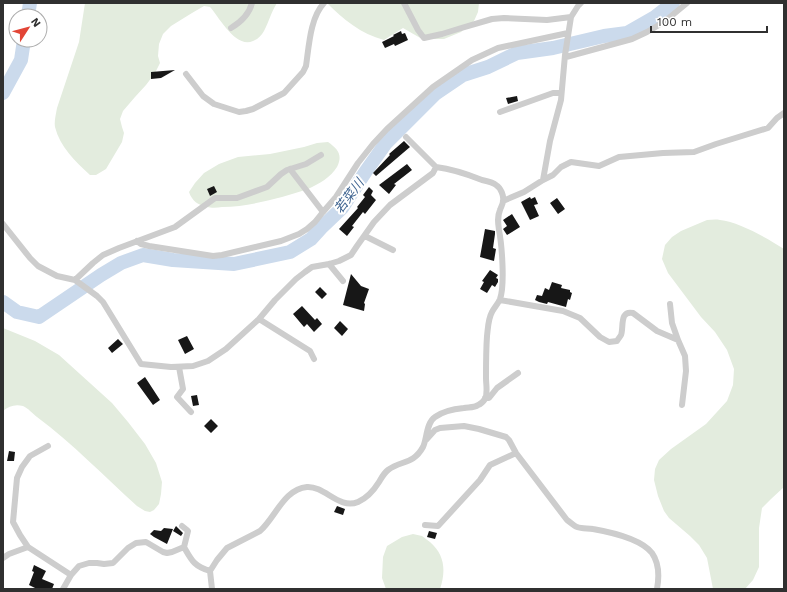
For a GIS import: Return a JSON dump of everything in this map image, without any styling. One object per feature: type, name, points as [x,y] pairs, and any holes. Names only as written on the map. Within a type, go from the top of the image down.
[{"type":"street","points":[[231,28],[245,18],[250,11],[252,3]]},
{"type":"street","points":[[186,74],[203,96],[214,104],[231,110],[239,112],[246,111],[272,100],[284,93],[303,72],[306,66],[313,23],[317,13],[324,3]]},
{"type":"street","points":[[404,3],[418,30],[424,38],[492,19],[504,18],[547,20],[571,17]]},
{"type":"street","points":[[543,180],[550,141],[560,100],[571,17],[581,3]]},
{"type":"street","points":[[565,56],[632,39],[664,22],[687,3]]},
{"type":"street","points":[[137,241],[141,244],[149,246],[213,256],[281,241],[299,234],[315,222],[336,197],[358,163],[382,134],[433,88],[454,72],[472,60],[498,48],[568,35]]},
{"type":"street","points":[[500,112],[553,93],[561,93]]},
{"type":"street","points":[[504,201],[524,192],[553,175],[561,166],[571,162],[599,166],[619,157],[694,152],[768,128],[784,112]]},
{"type":"street","points":[[212,589],[210,571],[227,548],[256,534],[263,528],[288,496],[293,492],[302,488],[312,487],[317,488],[335,499],[344,502],[358,502],[372,492],[387,470],[393,466],[412,459],[418,454],[426,440],[427,431],[432,419],[447,411],[475,407],[482,403],[485,398],[487,338],[489,324],[491,313],[500,300],[503,280],[501,239],[498,218],[504,201],[502,194],[500,188],[495,184],[450,169],[436,167],[406,137]]},
{"type":"street","points":[[77,281],[93,263],[103,255],[175,227],[215,198],[237,198],[267,187],[281,174],[290,169],[306,164],[321,155]]},
{"type":"street","points":[[3,224],[38,266],[57,276],[77,281],[103,302],[141,364],[171,367],[193,366],[208,361],[226,349],[259,319],[296,279],[312,267],[339,261],[351,255],[374,222],[390,205],[432,173],[436,167]]},
{"type":"street","points":[[290,169],[323,212]]},
{"type":"street","points":[[365,236],[393,250]]},
{"type":"street","points":[[329,264],[343,281]]},
{"type":"street","points":[[500,300],[563,311],[580,318],[600,337],[608,342],[617,341],[622,331],[623,317],[630,312],[656,331],[678,340]]},
{"type":"street","points":[[670,304],[672,323],[685,356],[686,371],[682,405]]},
{"type":"street","points":[[259,319],[310,351],[314,359]]},
{"type":"street","points":[[179,367],[183,389],[177,397],[191,412]]},
{"type":"street","points":[[485,398],[489,398],[497,388],[518,373]]},
{"type":"street","points":[[426,440],[435,430],[440,428],[464,426],[479,429],[506,438],[509,440],[516,453],[567,520],[577,527],[593,529],[629,538],[645,546],[652,554],[656,562],[658,572],[657,589]]},
{"type":"street","points":[[48,446],[30,456],[22,467],[17,478],[13,522],[28,547],[71,575]]},
{"type":"street","points":[[425,525],[438,526],[480,480],[490,464],[516,453]]},
{"type":"street","points":[[182,526],[188,531],[184,547],[193,562],[210,571]]},
{"type":"street","points":[[63,589],[78,566],[89,563],[113,563],[128,548],[136,543],[146,542],[167,553],[184,547]]},
{"type":"street","points":[[3,558],[9,554],[28,547]]},
{"type":"shaded area","points":[[85,3],[277,3],[264,31],[253,41],[247,42],[234,36],[228,31],[210,7],[204,6],[171,26],[163,34],[159,44],[158,56],[160,63],[155,73],[123,111],[120,119],[124,133],[122,142],[106,169],[96,175],[90,175],[64,147],[55,127],[57,108],[79,42]]},
{"type":"shaded area","points":[[327,3],[479,3],[478,12],[474,21],[461,32],[444,39],[422,39],[403,28],[384,40],[360,30],[339,15]]},
{"type":"shaded area","points":[[328,142],[337,150],[340,159],[339,163],[331,174],[324,180],[308,189],[252,204],[216,208],[210,208],[198,204],[189,192],[204,173],[219,164],[238,157],[270,154],[317,143]]},
{"type":"shaded area","points":[[707,220],[728,221],[744,227],[784,249],[784,487],[762,508],[759,528],[759,567],[753,580],[745,589],[713,589],[707,558],[699,545],[669,518],[664,511],[654,480],[655,469],[659,460],[671,449],[706,424],[727,401],[733,385],[734,369],[727,350],[715,332],[701,317],[668,273],[662,259],[665,245],[672,237],[681,231]]},
{"type":"shaded area","points":[[3,328],[35,341],[59,355],[112,403],[128,422],[145,444],[156,463],[162,482],[159,504],[154,510],[150,512],[145,511],[137,506],[76,449],[27,408],[20,405],[15,405],[3,411]]},
{"type":"shaded area","points":[[413,534],[423,537],[439,552],[443,564],[443,576],[440,589],[386,589],[382,578],[383,557],[387,546],[402,537]]},
{"type":"building","points":[[401,31],[402,34],[405,33],[408,40],[395,46],[394,44],[385,48],[382,42]]},
{"type":"building","points":[[175,70],[161,78],[151,79],[151,72]]},
{"type":"building","points":[[517,96],[518,101],[508,104],[506,98]]},
{"type":"building","points":[[404,141],[410,147],[376,176],[373,173],[390,155],[389,154]]},
{"type":"building","points":[[407,164],[412,170],[394,184],[396,185],[389,194],[379,185]]},
{"type":"building","points":[[214,186],[217,192],[210,196],[207,189]]},
{"type":"building","points":[[369,187],[373,191],[371,195],[376,200],[365,214],[363,212],[352,226],[354,227],[347,236],[339,229],[358,208],[357,207],[365,197],[363,195]]},
{"type":"building","points":[[530,197],[531,199],[535,197],[538,204],[534,205],[539,216],[530,220],[521,202]]},
{"type":"building","points":[[557,198],[565,209],[558,214],[550,203]]},
{"type":"building","points":[[512,214],[520,227],[507,235],[503,229],[507,226],[503,220]]},
{"type":"building","points":[[485,229],[495,231],[493,248],[496,249],[494,261],[480,257]]},
{"type":"building","points":[[490,270],[498,275],[496,278],[498,279],[498,282],[495,287],[492,285],[487,293],[480,289],[484,282],[482,281]]},
{"type":"building","points":[[351,274],[361,286],[369,289],[364,303],[364,311],[343,305]]},
{"type":"building","points":[[552,282],[562,285],[561,288],[570,290],[572,293],[570,300],[568,299],[566,307],[548,302],[547,304],[535,300],[537,295],[542,296],[545,288],[549,290]]},
{"type":"building","points":[[320,287],[327,294],[322,299],[315,292]]},
{"type":"building","points":[[302,306],[315,320],[317,318],[322,324],[314,332],[307,324],[304,327],[293,314]]},
{"type":"building","points":[[340,321],[348,329],[342,336],[334,328]]},
{"type":"building","points":[[187,336],[194,349],[185,354],[178,340]]},
{"type":"building","points":[[118,339],[123,344],[112,353],[108,348]]},
{"type":"building","points":[[145,377],[160,400],[153,405],[137,383]]},
{"type":"building","points":[[197,395],[199,405],[193,406],[191,396]]},
{"type":"building","points":[[211,419],[218,426],[211,433],[204,426]]},
{"type":"building","points":[[9,451],[15,452],[14,461],[7,461]]},
{"type":"building","points":[[337,506],[345,509],[343,515],[334,512]]},
{"type":"building","points":[[176,526],[183,533],[181,536],[173,531]]},
{"type":"building","points":[[164,528],[173,529],[167,544],[150,534],[154,530],[161,531]]},
{"type":"building","points":[[429,531],[437,533],[435,539],[427,537]]},
{"type":"building","points":[[34,565],[46,571],[42,579],[54,584],[52,589],[37,589],[29,585],[34,572],[32,571]]},
{"type":"waterway","points":[[29,8],[30,3]]},
{"type":"waterway","name":"若菜川","points":[[3,302],[17,312],[39,317],[121,263],[143,255],[173,260],[234,264],[290,252],[311,239],[342,208],[386,143],[435,94],[463,75],[488,67],[517,53],[553,48],[604,36],[627,33],[655,17],[673,3]]},
{"type":"waterway","points":[[3,93],[21,60],[23,48]]}]
